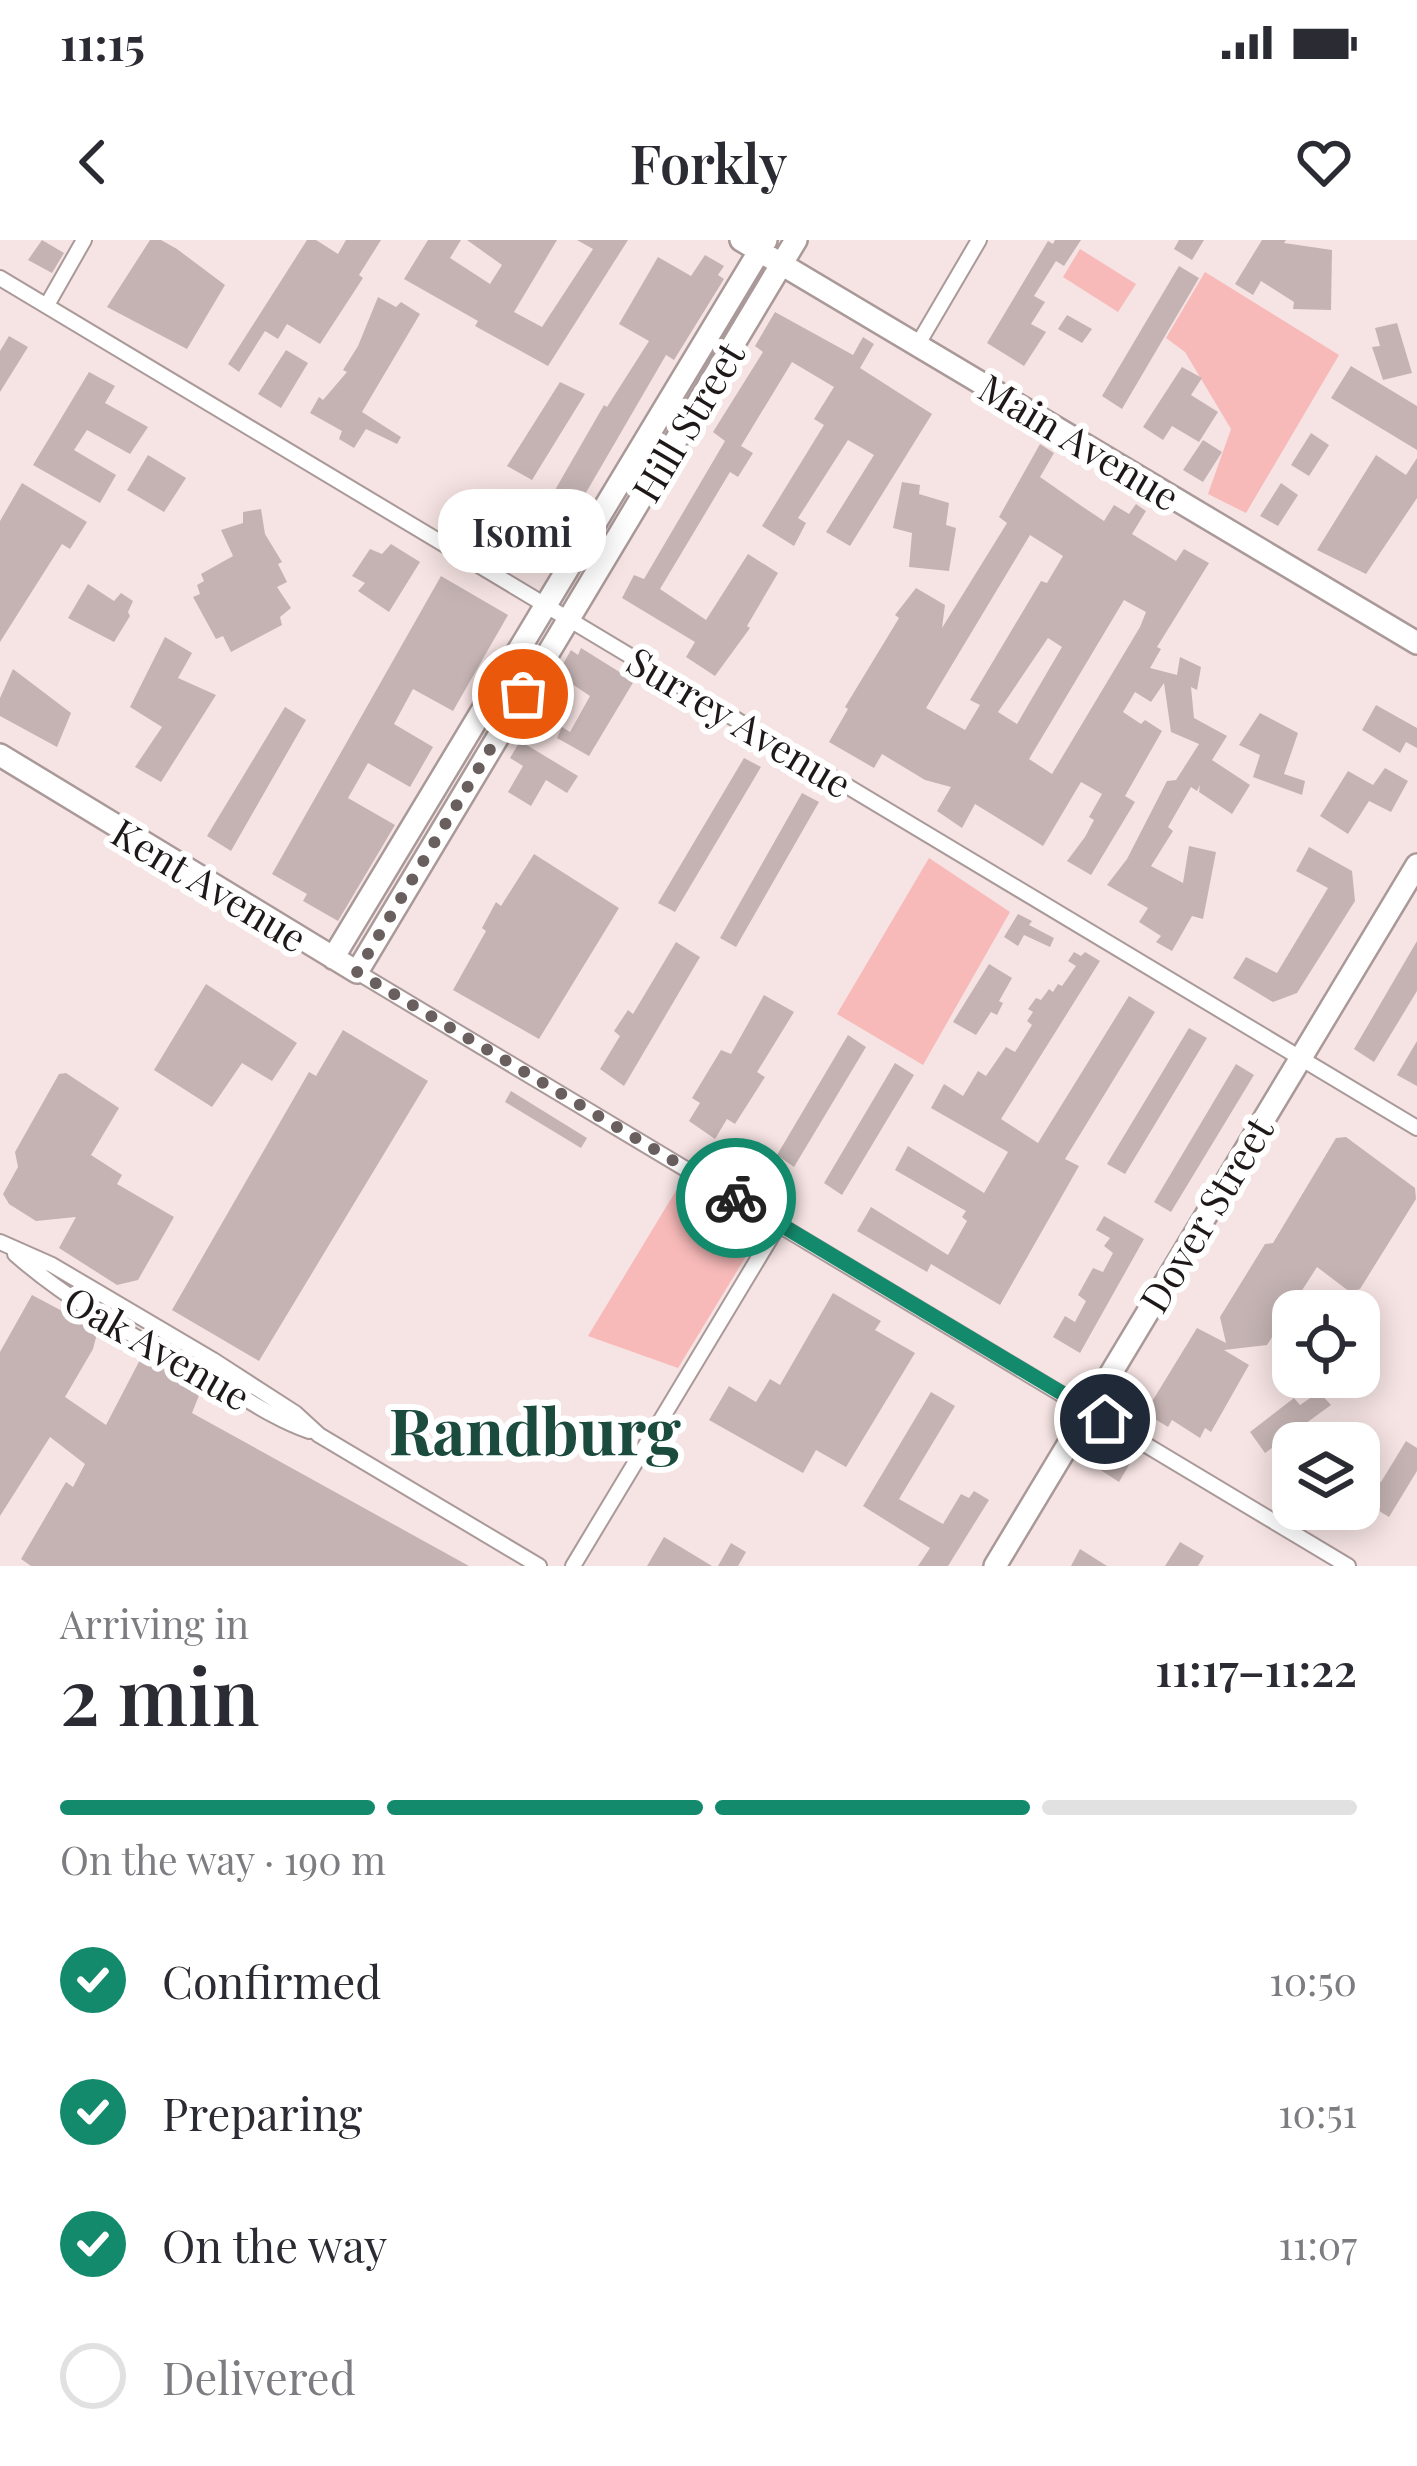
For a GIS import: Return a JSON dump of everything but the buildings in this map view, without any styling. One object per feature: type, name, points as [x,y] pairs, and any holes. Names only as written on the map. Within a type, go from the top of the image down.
[{"type":"main road","name":"Hill Street","points":[[357,972],[796,240]]},
{"type":"main road","name":"Hill Street","points":[[333,958],[756,244]]},
{"type":"main road","name":"Main Avenue","points":[[756,244],[782,265],[1417,643]]},
{"type":"main road","name":"Kent Avenue","points":[[0,755],[357,972]]},
{"type":"main road","name":"Dover Street","points":[[995,1566],[1417,865]]},
{"type":"street","points":[[46,305],[84,240]]},
{"type":"street","points":[[918,344],[979,240]]},
{"type":"street","name":"Surrey Avenue","points":[[0,278],[1417,1128]]},
{"type":"street","name":"Kent Avenue","points":[[357,972],[1348,1566]]},
{"type":"street","points":[[572,1566],[779,1224]]},
{"type":"street","name":"Oak Avenue","points":[[3,1244],[56,1288],[130,1334],[294,1426],[319,1435],[539,1566]]},
{"type":"shaded area","points":[[1080,249],[1136,284],[1118,312],[1063,277]]},
{"type":"shaded area","points":[[1205,272],[1339,355],[1246,513],[1208,494],[1231,429],[1185,352],[1166,338]]},
{"type":"shaded area","points":[[929,858],[1010,912],[923,1065],[837,1014]]},
{"type":"shaded area","points":[[677,1189],[747,1228],[748,1253],[678,1368],[588,1336]]},
{"type":"way so far","points":[[523,694],[357,972],[736,1198]]},
{"type":"place","name":"Isomi","points":[[523,694]]},
{"type":"district","name":"Randburg","points":[[535,1429]]},
{"type":"route","points":[[736,1198],[1105,1419]]}]
